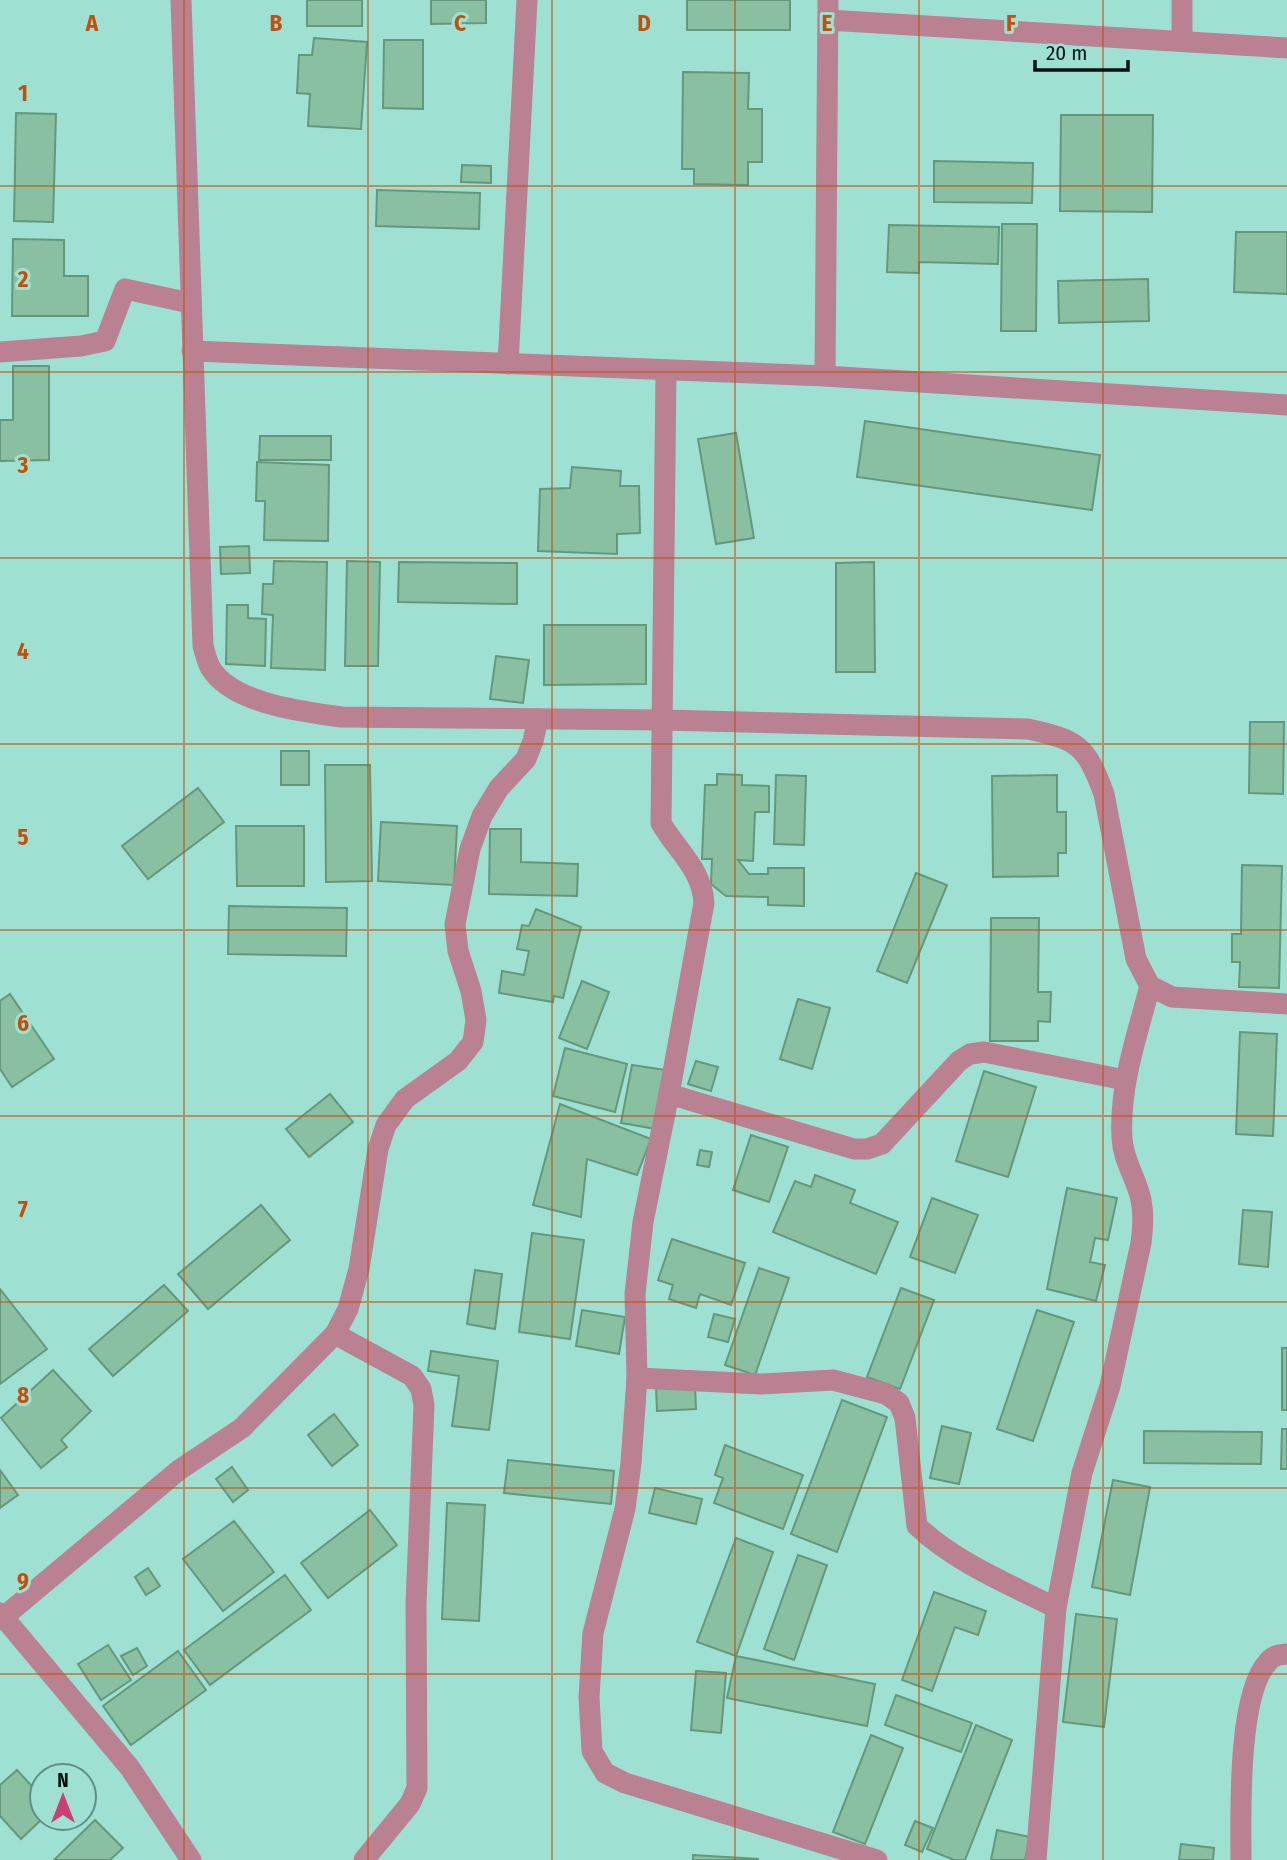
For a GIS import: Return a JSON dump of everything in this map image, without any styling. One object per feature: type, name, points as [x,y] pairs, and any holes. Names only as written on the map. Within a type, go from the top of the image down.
[{"type":"street","points":[[181,0],[202,646],[211,668],[226,683],[260,702],[295,711],[342,717],[661,720],[1028,729],[1063,736],[1083,751],[1094,768],[1104,794],[1136,959],[1150,986],[1172,997],[1287,1004]]},
{"type":"street","points":[[508,364],[527,0]]},
{"type":"street","points":[[1182,0],[1182,41]]},
{"type":"street","points":[[825,376],[828,10],[1287,48]]},
{"type":"street","points":[[0,352],[81,346],[105,341],[125,289],[190,303]]},
{"type":"street","points":[[192,351],[825,376],[1287,405]]},
{"type":"street","points":[[666,370],[661,823],[698,875],[703,887],[704,903],[643,1222],[635,1294],[637,1378],[631,1463],[625,1509],[593,1633],[589,1697],[592,1751],[605,1773],[625,1783],[877,1860]]},
{"type":"street","points":[[191,1860],[130,1768],[1,1617],[178,1470],[242,1428],[335,1334],[348,1309],[359,1269],[378,1149],[386,1125],[405,1099],[458,1060],[473,1042],[476,1020],[471,991],[458,951],[455,924],[470,849],[482,816],[499,788],[526,759],[538,719]]},
{"type":"street","points":[[1036,1860],[1056,1608],[1082,1473],[1110,1386],[1141,1243],[1141,1198],[1124,1153],[1122,1138],[1125,1080],[1150,986]]},
{"type":"street","points":[[669,1094],[854,1149],[867,1149],[882,1144],[959,1060],[970,1054],[984,1052],[1125,1080]]},
{"type":"street","points":[[335,1334],[412,1376],[421,1389],[424,1405],[416,1604],[416,1787],[410,1804],[364,1860]]},
{"type":"street","points":[[637,1378],[761,1384],[834,1380],[887,1394],[899,1403],[905,1418],[917,1526],[927,1536],[975,1566],[1056,1608]]},
{"type":"street","points":[[1241,1860],[1242,1760],[1253,1694],[1266,1663],[1275,1655],[1287,1654]]},
{"type":"building","points":[[307,0],[362,0],[362,26],[307,26]]},
{"type":"building","points":[[431,0],[486,0],[486,23],[431,24]]},
{"type":"building","points":[[687,0],[790,0],[790,30],[687,30]]},
{"type":"building","points":[[314,38],[367,42],[361,129],[308,126],[310,94],[297,93],[299,55],[312,55]]},
{"type":"building","points":[[384,40],[423,40],[423,109],[383,108]]},
{"type":"building","points":[[683,72],[749,73],[748,109],[762,109],[762,162],[748,162],[748,185],[694,184],[694,169],[682,169]]},
{"type":"building","points":[[16,113],[56,114],[53,222],[14,221]]},
{"type":"building","points":[[1061,115],[1153,115],[1152,212],[1060,211]]},
{"type":"building","points":[[934,161],[1033,163],[1032,203],[934,202]]},
{"type":"building","points":[[462,165],[491,166],[491,183],[461,182]]},
{"type":"building","points":[[377,190],[480,193],[479,229],[376,226]]},
{"type":"building","points":[[1002,224],[1037,224],[1036,331],[1001,331]]},
{"type":"building","points":[[889,225],[999,227],[998,264],[919,262],[919,273],[887,272]]},
{"type":"building","points":[[1236,232],[1287,232],[1287,294],[1234,292]]},
{"type":"building","points":[[13,239],[64,240],[64,276],[88,276],[88,316],[12,316]]},
{"type":"building","points":[[1148,279],[1149,321],[1059,323],[1058,281]]},
{"type":"building","points":[[13,366],[49,366],[49,460],[0,461],[0,420],[13,420]]},
{"type":"building","points":[[865,421],[1100,455],[1092,510],[857,477]]},
{"type":"building","points":[[736,433],[754,538],[716,544],[698,439]]},
{"type":"building","points":[[260,436],[331,436],[331,460],[259,460]]},
{"type":"building","points":[[257,462],[329,465],[328,541],[264,540],[265,501],[256,501]]},
{"type":"building","points":[[572,467],[621,471],[620,486],[639,486],[640,533],[617,534],[617,554],[538,551],[540,489],[570,488]]},
{"type":"building","points":[[249,546],[250,573],[221,574],[220,547]]},
{"type":"building","points":[[274,561],[327,562],[325,670],[271,668],[273,615],[262,614],[263,584],[273,584]]},
{"type":"building","points":[[347,561],[380,562],[378,666],[345,666]]},
{"type":"building","points":[[399,562],[517,563],[517,604],[398,602]]},
{"type":"building","points":[[874,562],[875,672],[836,672],[836,563]]},
{"type":"building","points":[[227,605],[248,605],[248,618],[266,619],[265,666],[226,664]]},
{"type":"building","points":[[544,625],[646,625],[646,684],[544,685]]},
{"type":"building","points":[[496,656],[529,660],[523,703],[490,699]]},
{"type":"building","points":[[1250,722],[1284,722],[1283,794],[1249,793]]},
{"type":"building","points":[[281,751],[309,751],[309,785],[281,785]]},
{"type":"building","points":[[325,765],[370,765],[372,881],[326,882]]},
{"type":"building","points":[[717,774],[742,775],[742,785],[769,786],[769,812],[755,812],[753,861],[738,860],[749,874],[768,874],[768,868],[804,868],[804,906],[768,905],[768,897],[726,896],[711,884],[712,859],[702,859],[705,785],[717,785]]},
{"type":"building","points":[[776,775],[806,776],[804,845],[774,844]]},
{"type":"building","points":[[1057,775],[1057,812],[1066,812],[1066,853],[1058,853],[1058,876],[993,877],[992,776]]},
{"type":"building","points":[[198,788],[224,822],[148,879],[122,846]]},
{"type":"building","points":[[381,822],[457,826],[454,885],[378,881]]},
{"type":"building","points":[[236,826],[304,826],[304,886],[237,886]]},
{"type":"building","points":[[490,829],[521,829],[521,862],[578,864],[577,896],[489,894]]},
{"type":"building","points":[[1242,865],[1282,866],[1279,988],[1239,987],[1240,962],[1232,962],[1232,934],[1241,934]]},
{"type":"building","points":[[916,873],[947,885],[907,983],[877,971]]},
{"type":"building","points":[[229,906],[347,908],[346,956],[228,954]]},
{"type":"building","points":[[536,909],[581,927],[563,998],[554,996],[553,1002],[499,993],[502,971],[524,975],[529,951],[517,949],[522,925],[529,926]]},
{"type":"building","points":[[991,918],[1039,918],[1038,992],[1051,992],[1050,1022],[1038,1021],[1038,1041],[990,1041]]},
{"type":"building","points":[[582,981],[609,992],[587,1049],[559,1038]]},
{"type":"building","points":[[10,994],[54,1059],[12,1087],[0,1069],[0,1001]]},
{"type":"building","points":[[798,999],[830,1008],[812,1069],[780,1059]]},
{"type":"building","points":[[1240,1032],[1277,1034],[1273,1136],[1236,1134]]},
{"type":"building","points":[[565,1048],[627,1064],[615,1112],[553,1096]]},
{"type":"building","points":[[696,1061],[718,1067],[711,1091],[688,1084]]},
{"type":"building","points":[[632,1065],[666,1070],[656,1129],[621,1123]]},
{"type":"building","points":[[984,1071],[1036,1087],[1008,1177],[956,1161]]},
{"type":"building","points":[[330,1094],[353,1122],[309,1157],[286,1129]]},
{"type":"building","points":[[560,1104],[651,1139],[637,1175],[587,1159],[581,1217],[533,1205]]},
{"type":"building","points":[[751,1135],[788,1147],[769,1202],[733,1190]]},
{"type":"building","points":[[700,1150],[712,1152],[709,1167],[697,1165]]},
{"type":"building","points":[[815,1175],[855,1190],[850,1203],[898,1222],[876,1274],[773,1232],[795,1181],[811,1187]]},
{"type":"building","points":[[1067,1188],[1117,1198],[1108,1240],[1095,1238],[1090,1262],[1105,1265],[1096,1301],[1047,1289]]},
{"type":"building","points":[[932,1198],[978,1215],[955,1273],[910,1257]]},
{"type":"building","points":[[261,1205],[290,1240],[208,1309],[178,1274]]},
{"type":"building","points":[[1243,1210],[1272,1212],[1268,1267],[1239,1264]]},
{"type":"building","points":[[532,1233],[584,1240],[570,1339],[519,1332]]},
{"type":"building","points":[[672,1239],[745,1263],[731,1305],[700,1294],[696,1308],[669,1299],[673,1285],[658,1280]]},
{"type":"building","points":[[759,1268],[789,1278],[755,1375],[725,1365]]},
{"type":"building","points":[[475,1270],[502,1274],[495,1329],[467,1324]]},
{"type":"building","points":[[164,1285],[188,1311],[113,1376],[89,1349]]},
{"type":"building","points":[[901,1288],[934,1300],[900,1389],[867,1377]]},
{"type":"building","points":[[0,1289],[47,1349],[0,1384]]},
{"type":"building","points":[[582,1310],[625,1317],[619,1354],[576,1346]]},
{"type":"building","points":[[1037,1310],[1074,1322],[1033,1441],[997,1429]]},
{"type":"building","points":[[714,1314],[735,1319],[728,1342],[708,1337]]},
{"type":"building","points":[[1282,1348],[1287,1348],[1287,1410],[1282,1410]]},
{"type":"building","points":[[431,1351],[498,1361],[489,1430],[452,1426],[459,1376],[428,1371]]},
{"type":"building","points":[[53,1370],[91,1411],[61,1440],[67,1447],[41,1468],[1,1418]]},
{"type":"building","points":[[695,1386],[696,1409],[657,1411],[656,1388]]},
{"type":"building","points":[[842,1400],[887,1417],[837,1552],[791,1534]]},
{"type":"building","points":[[334,1414],[358,1445],[332,1466],[308,1435]]},
{"type":"building","points":[[942,1426],[971,1433],[959,1484],[930,1478]]},
{"type":"building","points":[[1282,1429],[1287,1429],[1287,1469],[1281,1469]]},
{"type":"building","points":[[1144,1431],[1262,1432],[1261,1464],[1144,1463]]},
{"type":"building","points":[[725,1445],[803,1475],[783,1529],[714,1503],[723,1478],[715,1475]]},
{"type":"building","points":[[508,1460],[614,1471],[611,1504],[504,1493]]},
{"type":"building","points":[[232,1467],[248,1490],[233,1502],[216,1479]]},
{"type":"building","points":[[0,1470],[18,1495],[0,1508]]},
{"type":"building","points":[[1113,1480],[1150,1487],[1130,1595],[1092,1587]]},
{"type":"building","points":[[655,1488],[702,1499],[696,1524],[649,1513]]},
{"type":"building","points":[[447,1503],[485,1505],[479,1621],[442,1619]]},
{"type":"building","points":[[370,1510],[397,1545],[328,1598],[301,1563]]},
{"type":"building","points":[[234,1521],[274,1572],[223,1611],[183,1559]]},
{"type":"building","points":[[736,1538],[773,1552],[736,1656],[697,1642]]},
{"type":"building","points":[[798,1555],[827,1565],[794,1660],[764,1649]]},
{"type":"building","points":[[148,1568],[160,1586],[146,1595],[135,1577]]},
{"type":"building","points":[[285,1575],[311,1610],[210,1685],[184,1650]]},
{"type":"building","points":[[934,1592],[986,1611],[978,1635],[955,1627],[932,1691],[902,1680]]},
{"type":"building","points":[[1076,1614],[1117,1619],[1104,1727],[1063,1722]]},
{"type":"building","points":[[108,1645],[131,1680],[101,1700],[78,1664]]},
{"type":"building","points":[[137,1648],[147,1666],[133,1675],[121,1656]]},
{"type":"building","points":[[178,1651],[206,1690],[131,1745],[103,1706]]},
{"type":"building","points":[[736,1656],[875,1684],[867,1726],[727,1698]]},
{"type":"building","points":[[696,1671],[726,1673],[721,1733],[691,1730]]},
{"type":"building","points":[[896,1695],[972,1723],[961,1752],[885,1725]]},
{"type":"building","points":[[976,1725],[1012,1740],[965,1860],[954,1860],[927,1849]]},
{"type":"building","points":[[871,1735],[903,1748],[865,1844],[833,1832]]},
{"type":"building","points":[[17,1770],[28,1782],[28,1832],[21,1839],[0,1816],[0,1785]]},
{"type":"building","points":[[915,1821],[933,1828],[922,1852],[905,1845]]},
{"type":"building","points":[[98,1823],[123,1848],[110,1860],[54,1860],[83,1832],[98,1832]]},
{"type":"building","points":[[997,1830],[1030,1837],[1025,1860],[991,1860]]},
{"type":"building","points":[[1181,1844],[1214,1848],[1213,1860],[1179,1860]]},
{"type":"building","points":[[693,1855],[758,1859],[758,1860],[693,1860]]}]
